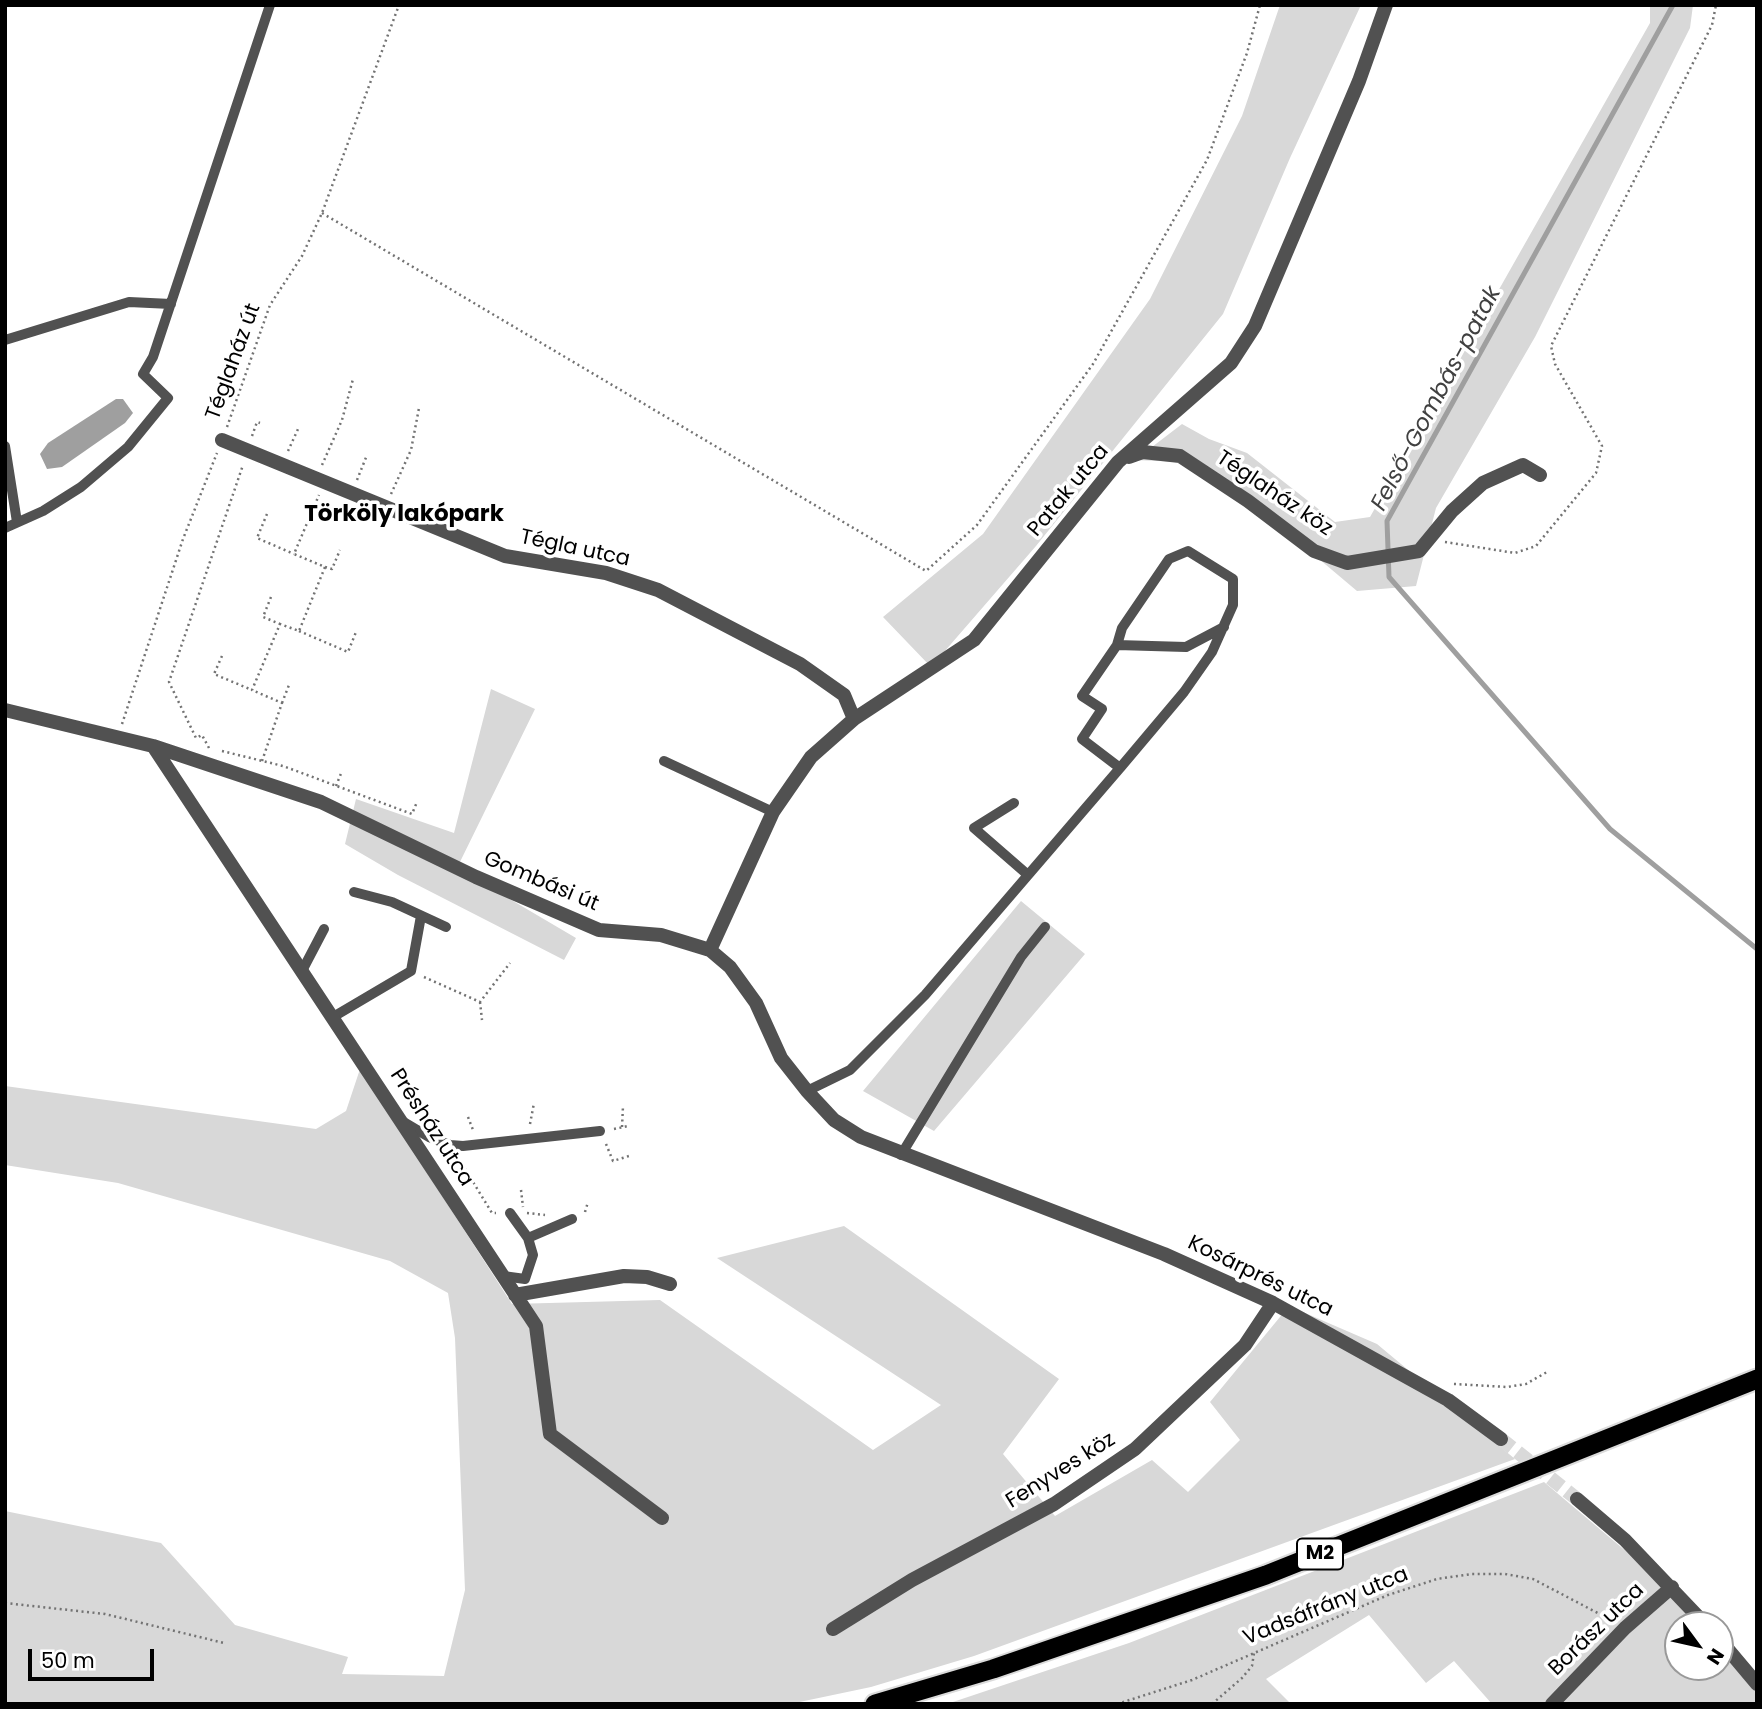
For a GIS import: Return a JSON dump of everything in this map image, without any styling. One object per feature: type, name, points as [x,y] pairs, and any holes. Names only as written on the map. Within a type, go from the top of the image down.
[{"type":"highway","name":"M2","points":[[875,1704],[993,1670],[1266,1575],[1757,1378]]},
{"type":"street","name":"Patak utca","points":[[710,950],[773,812],[811,757],[854,719],[974,640],[1118,462],[1194,399],[1231,363],[1255,326],[1359,81],[1386,5]]},
{"type":"street","name":"Tégla utca","points":[[222,440],[505,556],[606,573],[671,596],[800,664],[844,695],[854,719]]},
{"type":"street","name":"Téglaház köz","points":[[1118,462],[1143,452],[1180,456],[1248,501],[1314,551],[1347,563],[1419,551]]},
{"type":"street","points":[[1419,551],[1452,511],[1483,483],[1523,465],[1540,475]]},
{"type":"street","name":"Gombási út","points":[[5,710],[153,746],[321,802],[476,877],[599,930],[661,935],[710,950],[730,967],[756,1003],[781,1058],[834,1120],[861,1137],[901,1155],[984,1185]]},
{"type":"street","name":"Présház utca","points":[[153,746],[536,1326],[550,1434],[662,1518]]},
{"type":"street","name":"Kosárprés utca","points":[[984,1185],[1164,1254],[1273,1303],[1448,1400],[1501,1439]]},
{"type":"street","points":[[515,1294],[624,1276],[647,1277],[670,1284]]},
{"type":"street","name":"Fenyves köz","points":[[833,1629],[912,1580],[1054,1504],[1135,1449],[1245,1345],[1273,1303]]},
{"type":"street","points":[[1577,1499],[1672,1587],[1693,1611]]},
{"type":"street","name":"Borász utca","points":[[1552,1704],[1625,1628],[1672,1587]]},
{"type":"street","points":[[1734,1657],[1757,1684]]},
{"type":"lane","points":[[5,528],[62,500],[92,478],[128,447],[168,398],[144,374],[153,357],[270,5]]},
{"type":"lane","points":[[5,340],[129,302],[171,304]]},
{"type":"lane","points":[[5,446],[17,522]]},
{"type":"lane","points":[[807,1091],[850,1070],[925,995],[1121,768],[1184,692],[1212,652],[1233,606],[1233,579],[1188,551],[1169,559],[1122,628],[1117,645],[1082,696],[1102,709],[1082,739],[1121,768]]},
{"type":"lane","points":[[1117,645],[1186,647],[1224,627]]},
{"type":"lane","points":[[664,761],[773,812]]},
{"type":"lane","points":[[1014,803],[974,828],[1028,875]]},
{"type":"lane","points":[[354,892],[392,902],[446,927]]},
{"type":"lane","points":[[333,1017],[411,971],[421,916]]},
{"type":"lane","points":[[901,1155],[1021,957],[1045,928]]},
{"type":"lane","points":[[303,971],[324,929]]},
{"type":"lane","points":[[400,1119],[429,1137],[450,1145],[600,1132]]},
{"type":"lane","points":[[503,1276],[525,1279],[533,1255],[528,1238],[510,1213]]},
{"type":"lane","points":[[528,1238],[572,1219]]},
{"type":"path","name":"Téglaház út","points":[[118,737],[183,538],[222,440],[270,305],[302,256],[322,213],[399,5]]},
{"type":"path","points":[[322,213],[926,571],[977,525],[1093,364],[1207,160],[1247,53],[1260,5]]},
{"type":"path","points":[[1419,551],[1438,541],[1516,554],[1536,546],[1596,473],[1602,446],[1555,364],[1551,346],[1712,25],[1716,5]]},
{"type":"path","points":[[294,554],[342,420],[353,379]]},
{"type":"path","points":[[385,506],[411,450],[419,408]]},
{"type":"path","points":[[260,423],[257,422],[169,682],[196,738],[202,735],[208,748],[337,786],[412,814],[418,802]]},
{"type":"path","points":[[283,464],[298,429]]},
{"type":"path","points":[[351,492],[367,455]]},
{"type":"path","points":[[267,514],[257,538],[332,569],[340,550]]},
{"type":"path","points":[[299,631],[326,567]]},
{"type":"path","points":[[271,597],[263,617],[348,652],[356,632]]},
{"type":"path","points":[[252,690],[280,624]]},
{"type":"path","points":[[222,656],[214,674],[282,704]]},
{"type":"path","points":[[261,763],[289,685]]},
{"type":"path","points":[[337,786],[342,771]]},
{"type":"path","points":[[482,1020],[480,1002],[510,963]]},
{"type":"path","points":[[411,971],[480,1002]]},
{"type":"path","points":[[527,1138],[534,1103]]},
{"type":"path","points":[[622,1127],[623,1106]]},
{"type":"path","points":[[600,1132],[612,1161],[629,1156]]},
{"type":"path","points":[[1453,1384],[1507,1387],[1526,1384],[1547,1372]]},
{"type":"path","name":"Vadsáfrány utca","points":[[1117,1704],[1192,1680],[1388,1595],[1437,1579],[1472,1574],[1505,1574],[1533,1579],[1625,1628]]},
{"type":"path","points":[[5,1603],[105,1614],[223,1643]]},
{"type":"path","points":[[1212,1704],[1252,1666],[1254,1653]]},
{"type":"shaded area","points":[[1280,5],[1361,5],[1290,158],[1223,314],[1036,546],[931,667],[883,617],[983,534],[1150,299],[1242,116]]},
{"type":"shaded area","points":[[1650,5],[1693,5],[1690,28],[1535,337],[1436,508],[1416,586],[1357,591],[1319,559],[1181,462],[1135,460],[1182,424],[1209,439],[1247,453],[1335,522],[1370,517],[1650,23]]},
{"type":"shaded area","points":[[116,399],[123,399],[133,413],[125,423],[62,467],[47,469],[40,454],[48,443]]},
{"type":"shaded area","points":[[491,689],[535,709],[457,868],[576,938],[564,960],[398,875],[345,844],[356,799],[454,833]]},
{"type":"shaded area","points":[[1021,901],[1085,954],[934,1131],[863,1091]]},
{"type":"shaded area","points":[[360,1069],[512,1304],[660,1300],[873,1450],[941,1405],[717,1258],[844,1226],[1059,1379],[1003,1454],[1055,1516],[1152,1460],[1188,1492],[1240,1440],[1210,1402],[1289,1306],[1377,1344],[1515,1459],[974,1656],[871,1687],[790,1704],[5,1704],[5,1511],[161,1543],[235,1625],[348,1657],[342,1674],[444,1676],[465,1590],[455,1338],[448,1293],[390,1261],[118,1183],[5,1165],[5,1086],[316,1129],[346,1111]]},
{"type":"shaded area","points":[[1544,1482],[1694,1611],[1664,1611],[1664,1681],[1734,1681],[1734,1659],[1757,1686],[1757,1704],[1492,1704],[1454,1661],[1426,1683],[1369,1615],[1266,1679],[1291,1704],[947,1704],[1129,1643]]},
{"type":"waterway","name":"Felső-Gombás-patak","points":[[1673,5],[1387,521],[1389,577],[1610,829],[1757,949]]},
{"type":"tunnel","points":[[1501,1439],[1577,1499]]},
{"type":"district","name":"Törköly lakópark","points":[[404,515]]}]
